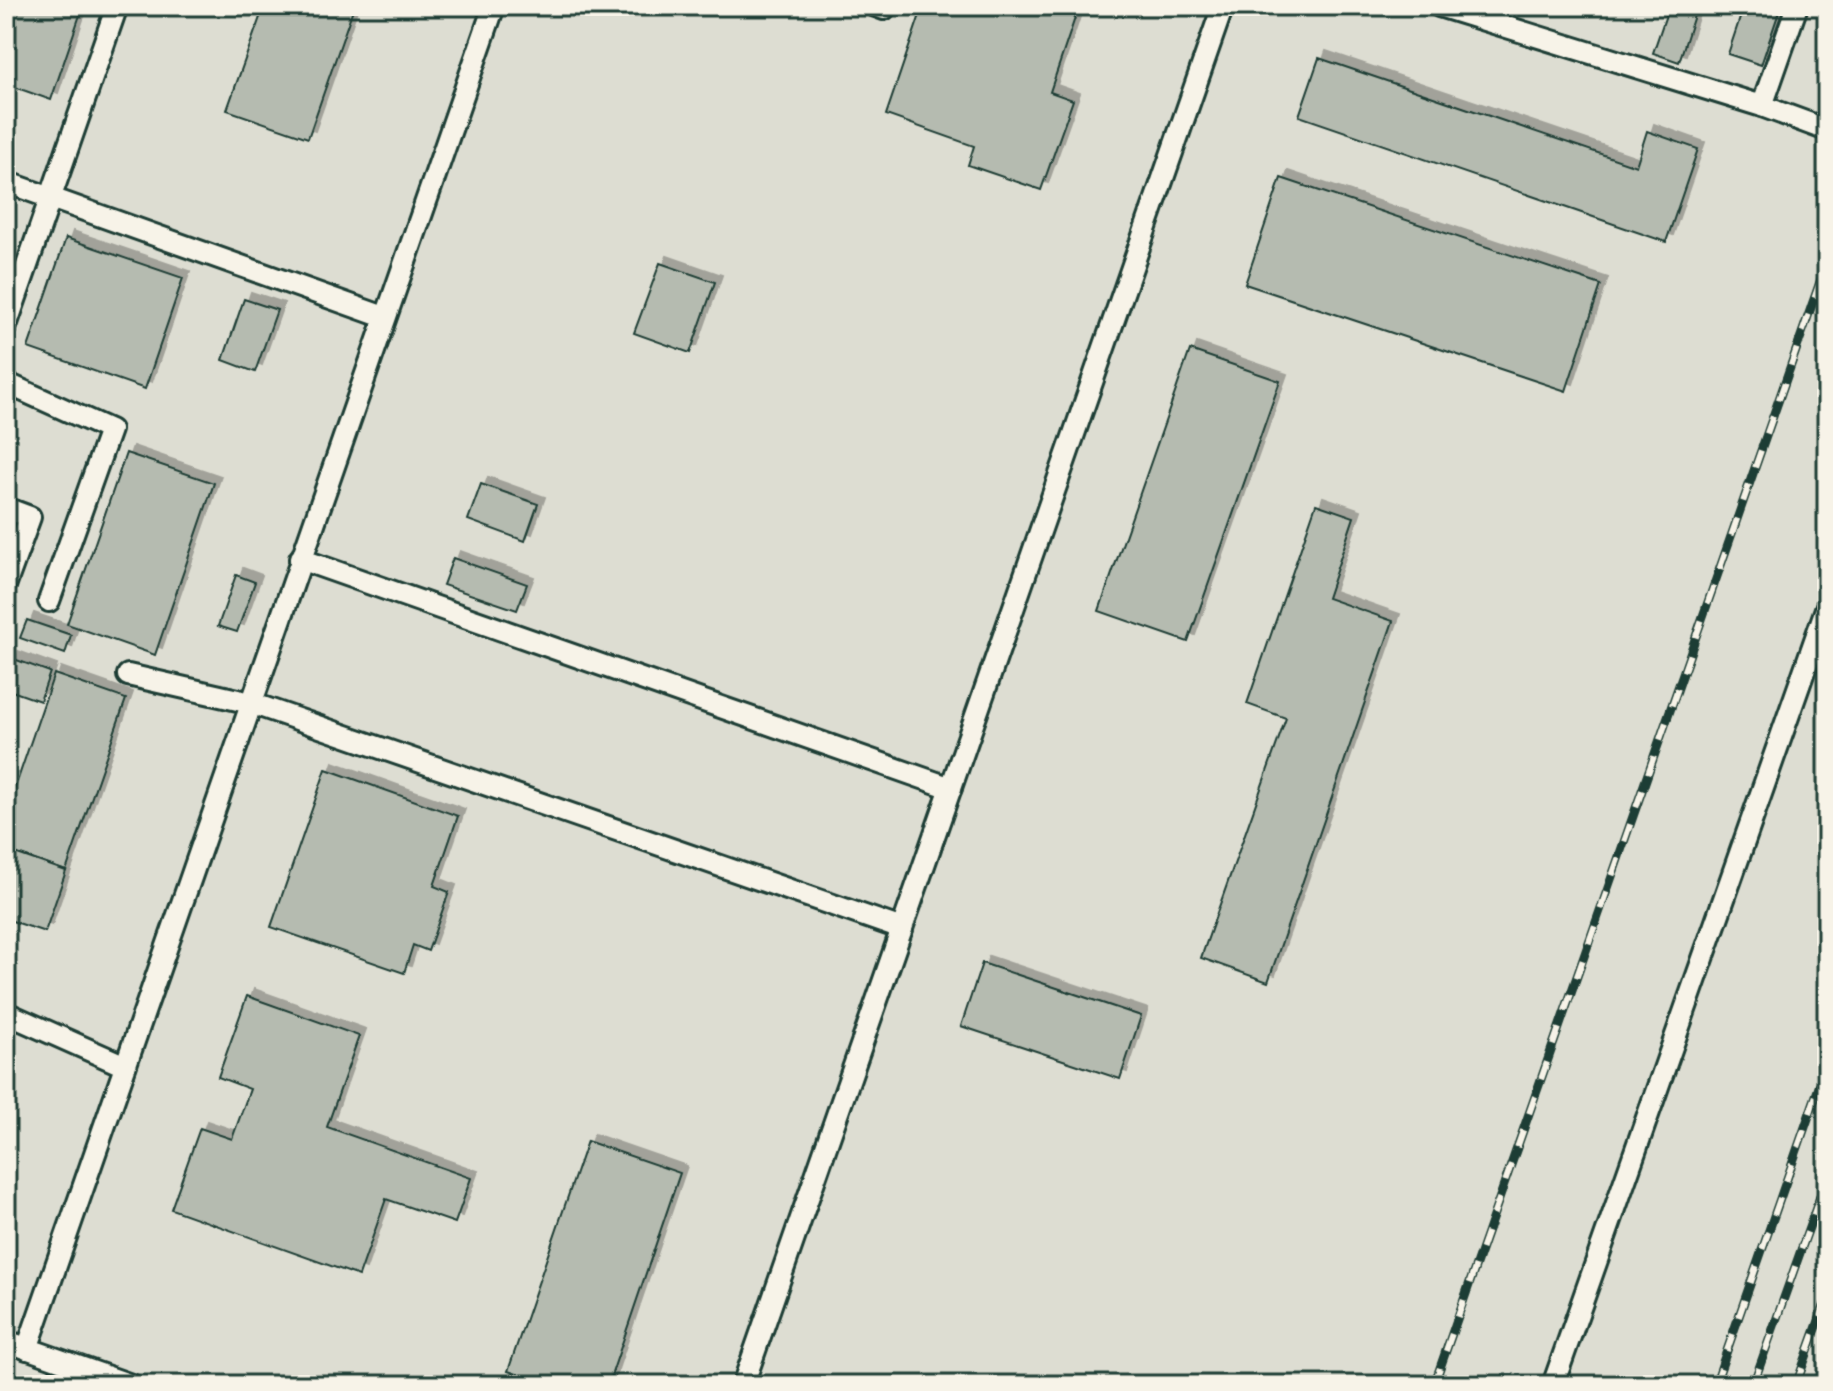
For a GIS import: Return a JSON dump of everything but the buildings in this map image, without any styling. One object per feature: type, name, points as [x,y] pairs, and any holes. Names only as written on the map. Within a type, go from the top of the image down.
[{"type":"lane","points":[[6,326],[117,6]]},
{"type":"lane","points":[[27,1349],[494,6]]},
{"type":"lane","points":[[876,6],[884,9],[885,6]]},
{"type":"lane","points":[[743,1385],[1223,6]]},
{"type":"lane","points":[[1439,6],[1762,106],[1827,130]]},
{"type":"lane","points":[[1762,106],[1797,6]]},
{"type":"lane","points":[[6,182],[384,317]]},
{"type":"lane","points":[[6,383],[110,430],[49,601]]},
{"type":"lane","points":[[6,508],[30,517],[6,583]]},
{"type":"lane","points":[[300,559],[951,788]]},
{"type":"lane","points":[[1553,1385],[1827,606]]},
{"type":"lane","points":[[128,675],[251,703],[902,929]]},
{"type":"lane","points":[[6,1013],[125,1066]]},
{"type":"lane","points":[[6,1341],[131,1385]]},
{"type":"shaded area","points":[[6,6],[1827,6],[1827,1385],[6,1385]]},
{"type":"railway","points":[[1434,1385],[1827,262]]},
{"type":"railway","points":[[1715,1385],[1827,1064]]},
{"type":"railway","points":[[1753,1385],[1827,1177]]},
{"type":"railway","points":[[1796,1385],[1827,1298]]}]
